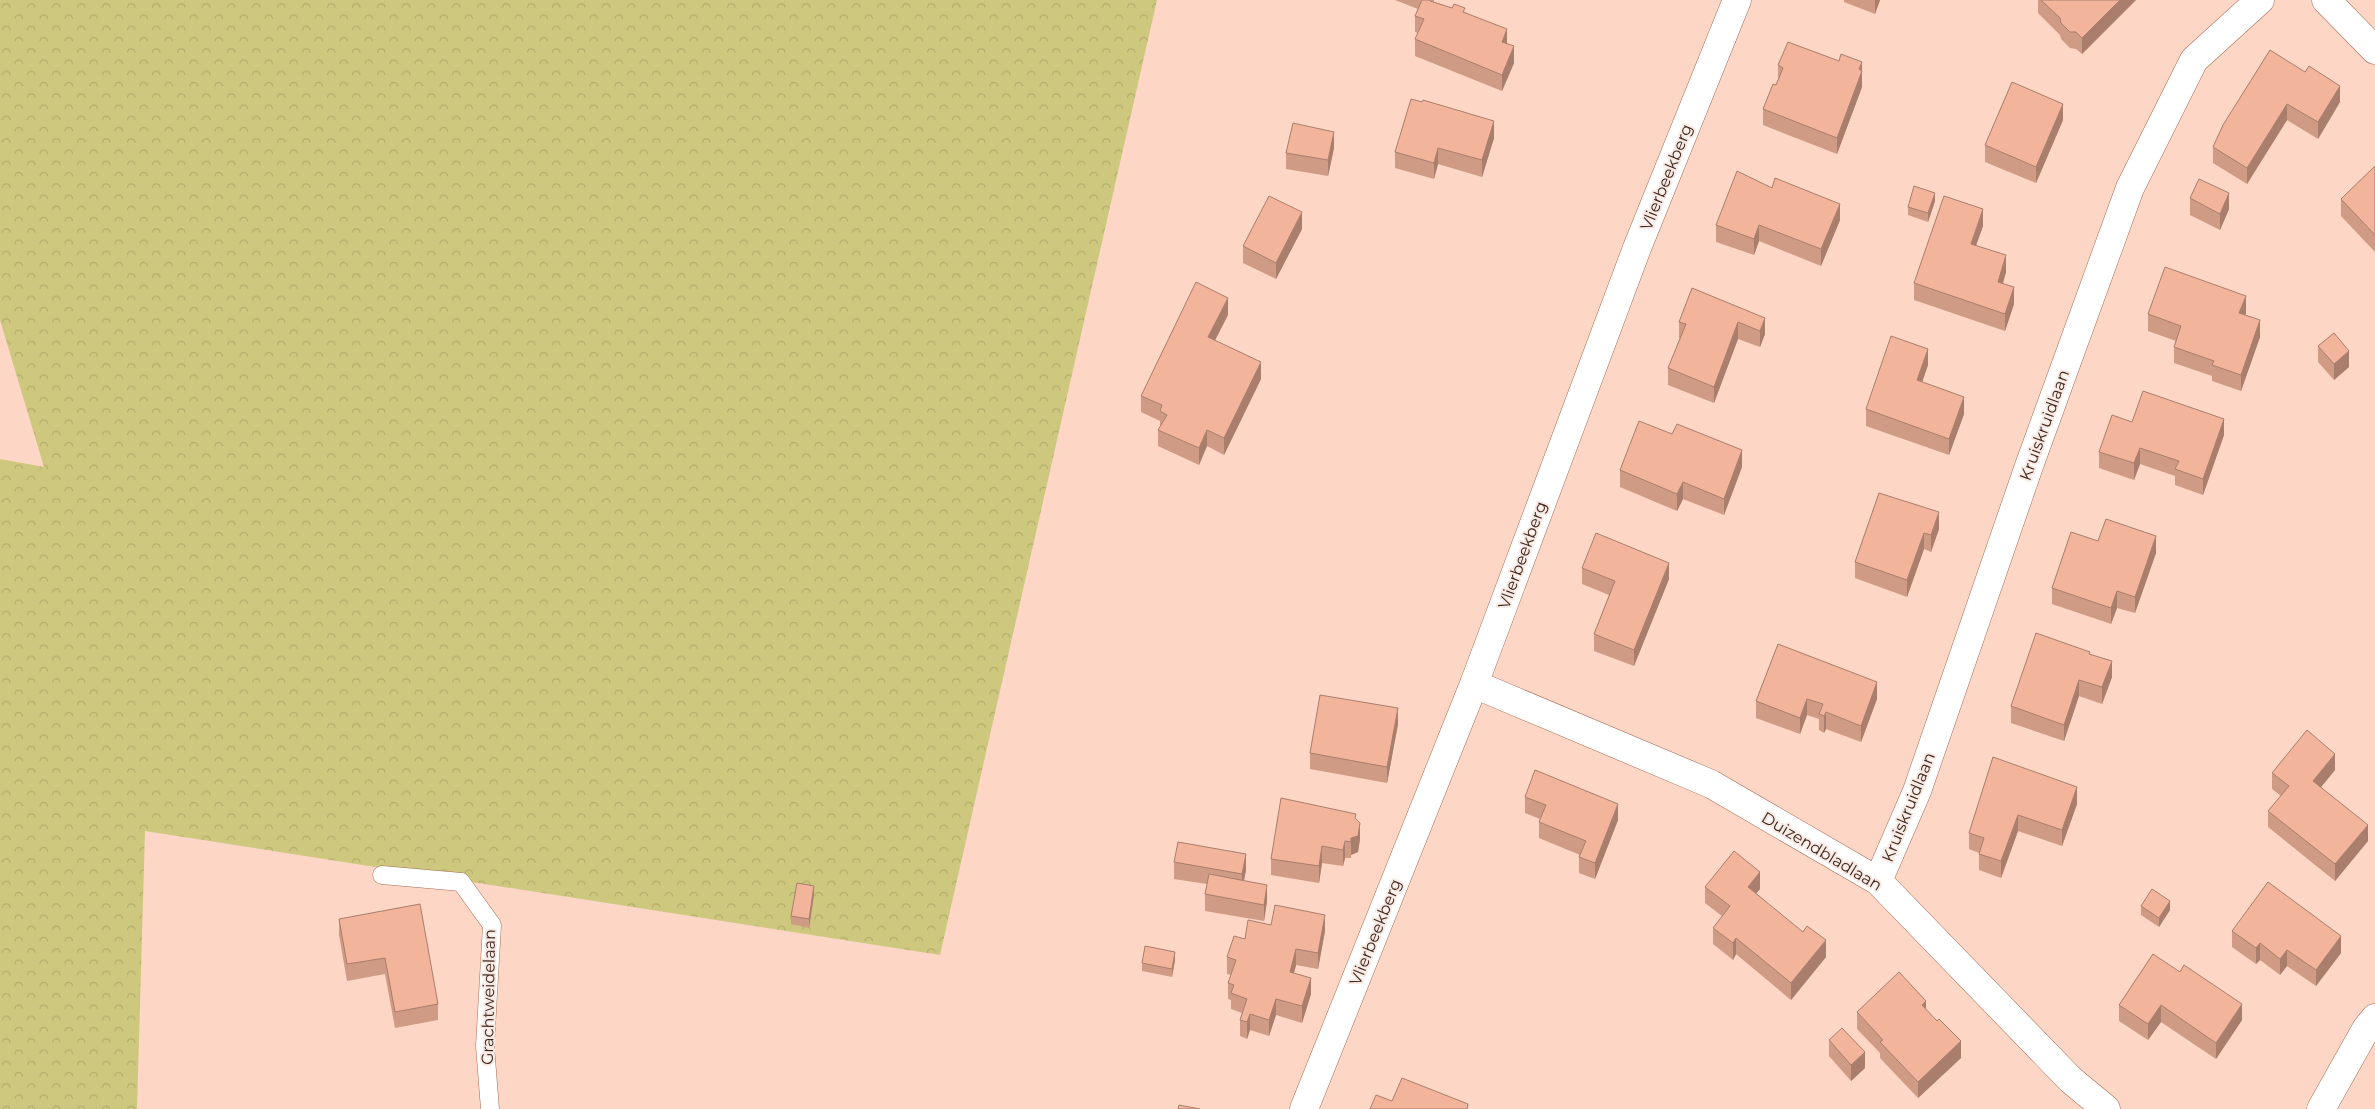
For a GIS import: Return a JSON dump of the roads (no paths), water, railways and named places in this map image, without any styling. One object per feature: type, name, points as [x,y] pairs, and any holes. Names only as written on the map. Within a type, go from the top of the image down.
[{"type":"street","name":"Vlierbeekberg","points":[[1304,1109],[1474,684],[1637,248],[1737,0]]},
{"type":"street","name":"Kruiskruidlaan","points":[[1878,881],[1917,791],[2029,466],[2130,188],[2194,60],[2260,0]]},
{"type":"street","points":[[2326,0],[2375,50]]},
{"type":"street","name":"Duizendbladlaan","points":[[1474,684],[1711,784],[1878,881],[2071,1080],[2106,1109]]},
{"type":"street","points":[[2321,1109],[2366,1029],[2375,1018]]},
{"type":"lane","name":"Grachtweidelaan","points":[[382,875],[461,882],[492,925],[485,1046],[490,1109]]}]
